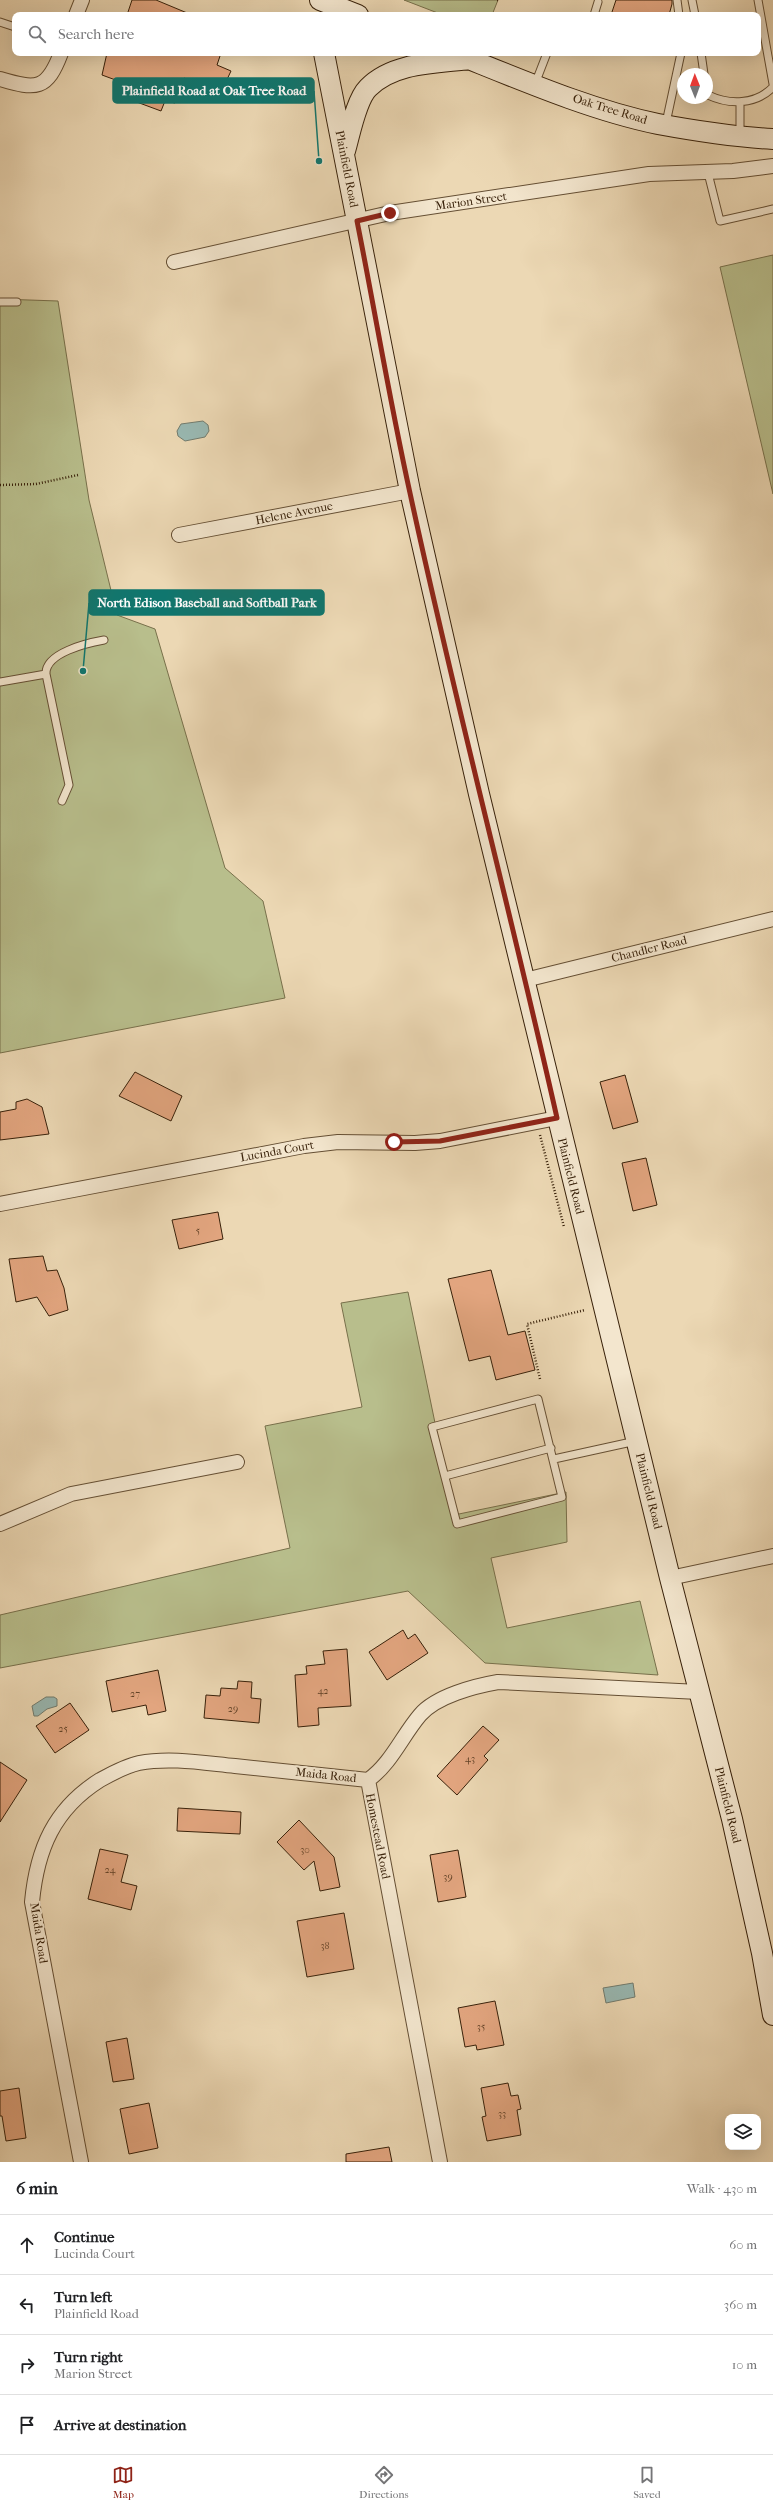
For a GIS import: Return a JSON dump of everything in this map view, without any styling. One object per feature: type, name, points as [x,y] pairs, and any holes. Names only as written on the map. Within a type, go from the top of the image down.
[{"type":"street","points":[[77,12],[82,0]]},
{"type":"street","points":[[313,0],[315,12]]},
{"type":"street","points":[[320,0],[350,12]]},
{"type":"street","points":[[0,79],[20,85],[40,85],[53,74],[60,56]]},
{"type":"street","name":"Plainfield Road","points":[[325,56],[410,491],[479,794],[526,980],[557,1118],[698,1692],[767,1952],[773,2015]]},
{"type":"street","points":[[344,153],[357,109],[367,88],[388,73],[462,56]]},
{"type":"street","name":"Oak Tree Road","points":[[462,56],[595,105],[666,124],[740,137],[773,139]]},
{"type":"street","name":"Marion Street","points":[[174,262],[390,213],[649,174],[708,173],[773,166]]},
{"type":"street","name":"Helene Avenue","points":[[179,535],[410,491]]},
{"type":"street","name":"Chandler Road","points":[[526,980],[773,919]]},
{"type":"street","name":"Lucinda Court","points":[[0,1204],[304,1146],[338,1142],[415,1143],[440,1141],[557,1118]]},
{"type":"street","points":[[0,1524],[71,1494],[237,1462]]},
{"type":"street","points":[[670,1578],[773,1556]]},
{"type":"street","name":"Homestead Road","points":[[440,2162],[368,1780],[384,1765],[421,1714],[447,1697],[472,1686],[498,1682],[698,1692]]},
{"type":"street","name":"Maida Road","points":[[81,2162],[32,1902],[35,1873],[52,1829],[64,1809],[86,1789],[112,1774],[138,1763],[183,1761],[368,1780]]},
{"type":"lane","points":[[677,0],[679,12]]},
{"type":"lane","points":[[692,0],[694,12]]},
{"type":"lane","points":[[758,0],[760,12]]},
{"type":"lane","points":[[595,12],[598,2]]},
{"type":"lane","points":[[713,98],[740,102],[768,92],[773,85],[761,17]]},
{"type":"lane","points":[[0,22],[12,26]]},
{"type":"lane","points":[[535,84],[546,56]]},
{"type":"lane","points":[[666,124],[680,56]]},
{"type":"lane","points":[[701,56],[703,68]]},
{"type":"lane","points":[[740,102],[740,137]]},
{"type":"lane","points":[[708,173],[720,221],[773,209]]},
{"type":"lane","points":[[0,302],[18,302]]},
{"type":"lane","points":[[62,801],[69,784],[46,674],[46,666],[50,660],[79,646],[104,640]]},
{"type":"lane","points":[[0,682],[46,674]]},
{"type":"lane","points":[[538,1399],[551,1448],[562,1497],[457,1524],[432,1427],[538,1399]]},
{"type":"lane","points":[[554,1459],[636,1441]]},
{"type":"lane","points":[[444,1476],[551,1448]]},
{"type":"path","points":[[0,486],[36,484],[78,475]]},
{"type":"path","points":[[537,1123],[564,1228]]},
{"type":"path","points":[[540,1379],[526,1324],[585,1311],[583,1303]]},
{"type":"green space","points":[[404,0],[498,0],[493,12],[435,12]]},
{"type":"green space","points":[[773,255],[773,494],[720,267]]},
{"type":"green space","points":[[0,299],[58,301],[89,500],[117,615],[155,629],[225,868],[263,901],[285,998],[0,1053]]},
{"type":"green space","points":[[408,1292],[454,1515],[566,1492],[567,1542],[491,1558],[507,1628],[640,1601],[658,1675],[485,1663],[408,1591],[0,1668],[0,1615],[290,1548],[265,1426],[362,1407],[341,1303]]},
{"type":"water","points":[[203,421],[208,425],[209,431],[205,437],[185,441],[178,436],[177,431],[181,424]]},
{"type":"water","points":[[46,1697],[54,1697],[57,1699],[57,1706],[47,1709],[38,1716],[34,1716],[32,1706]]},
{"type":"water","points":[[633,1983],[635,1997],[606,2003],[603,1988]]},
{"type":"building","points":[[132,0],[156,0],[185,12],[128,12]]},
{"type":"building","points":[[616,0],[672,0],[670,12],[612,12]]},
{"type":"building","points":[[106,56],[220,56],[217,65],[231,71],[223,88],[208,88],[184,78],[175,103],[165,101],[161,111],[134,101],[140,89],[102,75]]},
{"type":"building","points":[[135,1072],[182,1096],[171,1121],[119,1096]]},
{"type":"building","points":[[625,1075],[638,1122],[613,1129],[600,1082]]},
{"type":"building","points":[[27,1099],[42,1107],[49,1134],[0,1140],[0,1112],[16,1109],[16,1102]]},
{"type":"building","points":[[646,1158],[657,1205],[633,1211],[622,1163]]},
{"type":"building","points":[[218,1212],[223,1239],[179,1249],[172,1220]]},
{"type":"building","points":[[43,1256],[47,1271],[57,1270],[64,1288],[68,1310],[49,1316],[37,1297],[16,1302],[9,1259]]},
{"type":"building","points":[[491,1270],[508,1335],[525,1331],[535,1370],[496,1380],[490,1356],[469,1361],[448,1279]]},
{"type":"building","points":[[403,1630],[408,1639],[415,1634],[428,1653],[387,1680],[369,1652]]},
{"type":"building","points":[[347,1649],[351,1706],[318,1708],[319,1725],[298,1727],[295,1675],[307,1674],[306,1666],[325,1664],[323,1651]]},
{"type":"building","points":[[158,1670],[166,1711],[148,1715],[146,1705],[112,1712],[106,1681]]},
{"type":"building","points":[[238,1681],[252,1682],[251,1698],[261,1699],[259,1723],[204,1718],[206,1695],[220,1696],[221,1688],[237,1689]]},
{"type":"building","points":[[70,1703],[89,1730],[55,1753],[36,1726]]},
{"type":"building","points":[[483,1726],[499,1740],[484,1756],[488,1760],[457,1795],[437,1776]]},
{"type":"building","points":[[0,1762],[27,1780],[0,1822]]},
{"type":"building","points":[[178,1808],[241,1812],[240,1834],[177,1831]]},
{"type":"building","points":[[299,1820],[334,1857],[340,1887],[320,1891],[314,1861],[304,1870],[277,1842]]},
{"type":"building","points":[[100,1849],[128,1855],[121,1882],[137,1886],[131,1910],[88,1899]]},
{"type":"building","points":[[458,1850],[466,1897],[438,1902],[430,1855]]},
{"type":"building","points":[[344,1913],[354,1969],[307,1977],[297,1921]]},
{"type":"building","points":[[495,2001],[504,2045],[477,2050],[476,2045],[465,2047],[458,2008]]},
{"type":"building","points":[[127,2038],[134,2079],[113,2082],[106,2042]]},
{"type":"building","points":[[508,2083],[511,2096],[518,2095],[521,2109],[517,2110],[521,2135],[487,2141],[482,2117],[486,2116],[481,2088]]},
{"type":"building","points":[[19,2088],[26,2138],[6,2141],[2,2116],[0,2116],[0,2091]]},
{"type":"building","points":[[149,2103],[158,2148],[129,2154],[120,2109]]},
{"type":"building","points":[[389,2147],[392,2162],[346,2162],[346,2154]]},
{"type":"place","name":"Plainfield Road at Oak Tree Road","points":[[319,161]]},
{"type":"place","name":"North Edison Baseball and Softball Park","points":[[83,671]]},
{"type":"route","points":[[390,213],[357,221],[410,491],[479,794],[526,980],[557,1118],[440,1141],[415,1143],[394,1142]]}]
